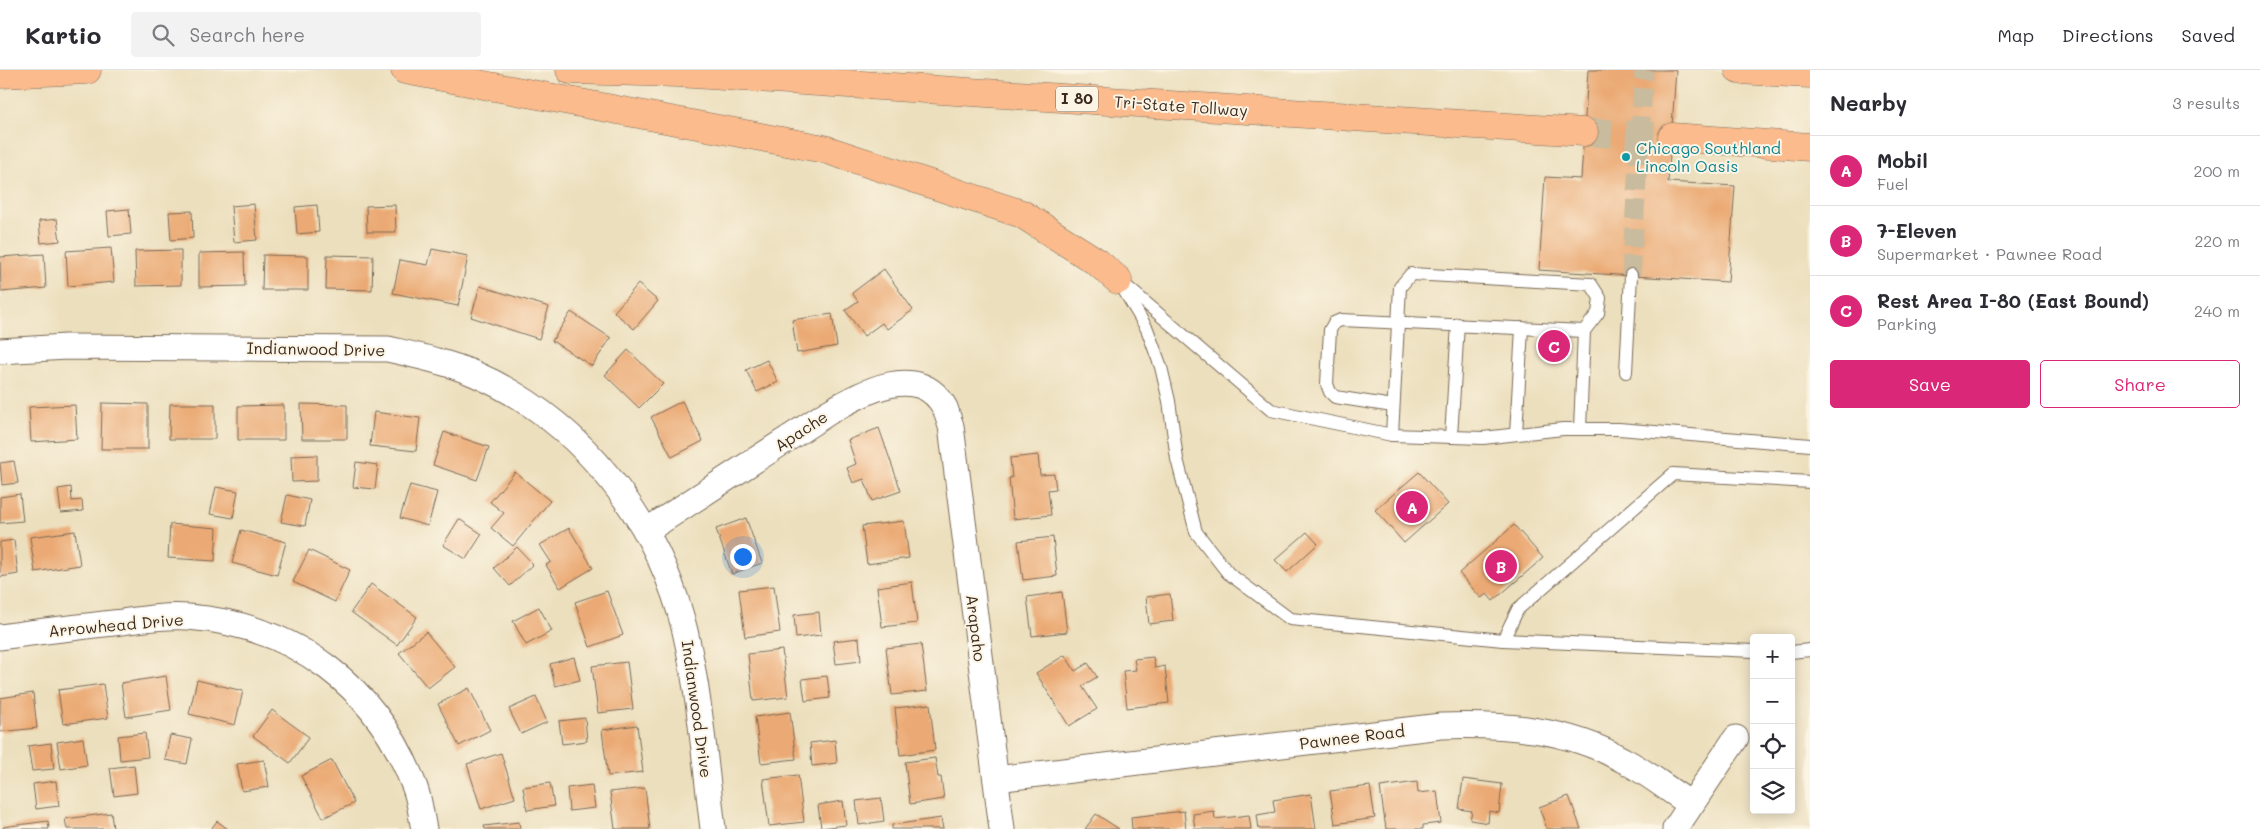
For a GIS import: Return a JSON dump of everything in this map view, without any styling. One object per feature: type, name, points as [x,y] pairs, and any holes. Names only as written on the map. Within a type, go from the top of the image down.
[{"type":"highway","points":[[0,74],[88,70]]},
{"type":"highway","points":[[405,70],[824,149],[1022,214],[1097,262],[1118,280]]},
{"type":"highway","name":"Tri-State Tollway","points":[[570,70],[678,73],[1584,132]]},
{"type":"highway","points":[[1739,70],[1810,74]]},
{"type":"highway","points":[[1672,137],[1810,147]]},
{"type":"street","name":"Indianwood Drive","points":[[0,351],[66,347],[341,348],[388,350],[436,360],[475,374],[514,394],[554,422],[591,456],[625,496],[646,532],[668,578],[685,630],[694,676],[713,829]]},
{"type":"street","name":"Apache","points":[[646,532],[829,412],[859,395],[884,385],[906,383],[923,387],[935,395],[944,408],[950,426]]},
{"type":"street","name":"Arapaho","points":[[950,426],[1002,829]]},
{"type":"street","name":"Arrowhead Drive","points":[[0,637],[138,620],[186,617],[228,622],[268,633],[315,658],[344,680],[378,717],[399,752],[416,790],[424,829]]},
{"type":"street","name":"Pawnee Road","points":[[996,779],[1441,726],[1489,725],[1533,729],[1591,744],[1624,760],[1690,804]]},
{"type":"street","points":[[1675,829],[1736,738]]},
{"type":"lane","points":[[1392,435],[1400,287],[1411,274],[1591,284],[1600,298],[1598,313],[1584,331],[1580,429]]},
{"type":"lane","points":[[1626,372],[1631,276]]},
{"type":"lane","points":[[1118,280],[1271,410],[1392,435],[1483,438],[1563,429],[1619,429],[1810,445]]},
{"type":"lane","points":[[1118,280],[1147,329],[1161,367],[1169,401],[1177,459],[1196,532],[1228,573],[1290,619],[1503,640],[1750,651]]},
{"type":"lane","points":[[1393,406],[1336,397],[1330,392],[1327,384],[1330,330],[1334,323],[1341,320],[1398,321],[1584,331]]},
{"type":"lane","points":[[1450,437],[1458,324]]},
{"type":"lane","points":[[1516,434],[1522,328]]},
{"type":"lane","points":[[1503,640],[1518,609],[1673,474],[1810,482]]},
{"type":"lane","points":[[1795,652],[1810,650]]},
{"type":"building","name":"Chicago Southland Lincoln Oasis","points":[[1588,70],[1676,70],[1668,182],[1735,186],[1728,282],[1539,270],[1545,177],[1581,179]]},
{"type":"building","points":[[254,204],[257,240],[234,242],[231,206]]},
{"type":"building","points":[[317,205],[319,232],[297,234],[295,207]]},
{"type":"building","points":[[395,205],[396,232],[367,232],[366,206]]},
{"type":"building","points":[[129,209],[131,234],[109,236],[107,211]]},
{"type":"building","points":[[192,211],[193,238],[171,240],[169,212]]},
{"type":"building","points":[[57,219],[60,241],[41,243],[39,221]]},
{"type":"building","points":[[111,248],[114,282],[68,286],[66,251]]},
{"type":"building","points":[[432,249],[468,256],[458,306],[393,293],[400,260],[428,265]]},
{"type":"building","points":[[181,250],[181,285],[136,286],[135,251]]},
{"type":"building","points":[[244,252],[245,286],[199,287],[199,253]]},
{"type":"building","points":[[44,254],[46,288],[1,292],[0,257]]},
{"type":"building","points":[[263,255],[308,256],[308,290],[262,290]]},
{"type":"building","points":[[327,255],[373,256],[372,290],[326,289]]},
{"type":"building","points":[[884,269],[913,310],[887,329],[882,323],[864,336],[845,310],[858,301],[852,293]]},
{"type":"building","points":[[638,284],[658,301],[634,329],[614,312]]},
{"type":"building","points":[[480,286],[549,307],[539,339],[471,317]]},
{"type":"building","points":[[571,312],[611,338],[592,366],[552,341]]},
{"type":"building","points":[[832,314],[837,346],[797,353],[792,320]]},
{"type":"building","points":[[628,350],[663,384],[639,408],[605,375]]},
{"type":"building","points":[[767,360],[778,382],[757,392],[746,370]]},
{"type":"building","points":[[682,401],[703,441],[672,457],[651,417]]},
{"type":"building","points":[[102,403],[148,404],[148,449],[101,449]]},
{"type":"building","points":[[170,404],[215,404],[215,439],[169,439]]},
{"type":"building","points":[[301,404],[347,405],[347,439],[302,439]]},
{"type":"building","points":[[75,405],[77,439],[31,442],[29,407]]},
{"type":"building","points":[[284,405],[284,440],[238,440],[238,406]]},
{"type":"building","points":[[374,412],[420,418],[416,451],[370,446]]},
{"type":"building","points":[[879,428],[901,491],[872,501],[864,479],[853,483],[847,468],[856,464],[848,440]]},
{"type":"building","points":[[444,432],[489,447],[477,480],[433,465]]},
{"type":"building","points":[[317,455],[317,481],[292,482],[291,456]]},
{"type":"building","points":[[1038,455],[1040,475],[1054,474],[1056,489],[1048,490],[1051,515],[1013,519],[1009,478],[1012,478],[1010,458]]},
{"type":"building","points":[[14,461],[18,483],[2,485],[0,463]]},
{"type":"building","points":[[356,462],[378,465],[375,489],[353,487]]},
{"type":"building","points":[[515,472],[550,501],[513,546],[491,528],[504,513],[490,502]]},
{"type":"building","points":[[1419,472],[1448,504],[1404,543],[1375,510]]},
{"type":"building","points":[[410,485],[437,492],[428,526],[400,518]]},
{"type":"building","points":[[71,487],[72,501],[82,500],[83,511],[61,513],[58,489]]},
{"type":"building","points":[[216,487],[238,491],[233,518],[210,514]]},
{"type":"building","points":[[20,494],[23,521],[0,523],[0,497]]},
{"type":"building","points":[[287,495],[310,500],[305,526],[281,522]]},
{"type":"building","points":[[746,518],[762,563],[732,574],[716,529]]},
{"type":"building","points":[[459,519],[482,534],[466,559],[443,545]]},
{"type":"building","points":[[904,521],[909,558],[867,564],[862,526]]},
{"type":"building","points":[[170,524],[217,528],[215,561],[168,558]]},
{"type":"building","points":[[1514,525],[1543,558],[1493,601],[1487,594],[1481,598],[1459,573]]},
{"type":"building","points":[[569,528],[593,568],[560,588],[546,565],[551,562],[540,545]]},
{"type":"building","points":[[241,530],[286,542],[277,575],[232,563]]},
{"type":"building","points":[[75,531],[80,565],[35,572],[30,537]]},
{"type":"building","points":[[1307,532],[1318,544],[1287,572],[1275,560]]},
{"type":"building","points":[[1053,537],[1057,576],[1023,580],[1018,541]]},
{"type":"building","points":[[14,540],[18,574],[0,577],[0,542]]},
{"type":"building","points":[[517,547],[533,564],[510,586],[494,568]]},
{"type":"building","points":[[309,550],[350,570],[335,602],[293,582]]},
{"type":"building","points":[[912,582],[917,623],[882,627],[877,587]]},
{"type":"building","points":[[371,584],[417,617],[397,645],[351,612]]},
{"type":"building","points":[[774,586],[780,632],[745,637],[739,590]]},
{"type":"building","points":[[607,591],[623,635],[590,647],[575,602]]},
{"type":"building","points":[[1062,592],[1067,632],[1032,636],[1027,597]]},
{"type":"building","points":[[1170,594],[1173,621],[1149,624],[1146,597]]},
{"type":"building","points":[[539,607],[552,631],[526,645],[513,621]]},
{"type":"building","points":[[819,612],[821,635],[796,638],[794,615]]},
{"type":"building","points":[[426,632],[455,667],[428,688],[399,653]]},
{"type":"building","points":[[859,638],[861,661],[836,664],[833,641]]},
{"type":"building","points":[[921,644],[927,691],[892,695],[886,648]]},
{"type":"building","points":[[782,650],[788,697],[753,701],[748,654]]},
{"type":"building","points":[[1065,655],[1075,671],[1088,663],[1097,677],[1082,686],[1097,709],[1069,726],[1036,673]]},
{"type":"building","points":[[574,657],[580,680],[555,686],[550,664]]},
{"type":"building","points":[[1153,657],[1155,668],[1165,666],[1169,703],[1127,708],[1123,671],[1136,670],[1134,659]]},
{"type":"building","points":[[627,662],[633,709],[598,713],[592,666]]},
{"type":"building","points":[[166,676],[171,710],[126,717],[121,683]]},
{"type":"building","points":[[827,676],[830,698],[805,701],[802,679]]},
{"type":"building","points":[[197,680],[243,691],[235,725],[189,714]]},
{"type":"building","points":[[103,684],[108,718],[63,724],[58,690]]},
{"type":"building","points":[[469,688],[490,730],[459,746],[438,704]]},
{"type":"building","points":[[33,693],[37,728],[0,732],[0,698]]},
{"type":"building","points":[[536,697],[547,722],[521,734],[509,709]]},
{"type":"building","points":[[930,704],[935,750],[900,755],[895,708]]},
{"type":"building","points":[[272,710],[309,737],[290,763],[253,736]]},
{"type":"building","points":[[790,712],[796,759],[761,763],[755,717]]},
{"type":"building","points":[[585,718],[587,741],[562,744],[559,721]]},
{"type":"building","points":[[637,725],[643,772],[608,776],[602,730]]},
{"type":"building","points":[[145,733],[148,757],[120,760],[118,736]]},
{"type":"building","points":[[170,735],[192,739],[187,764],[165,760]]},
{"type":"building","points":[[83,738],[87,765],[61,769],[57,742]]},
{"type":"building","points":[[835,740],[837,763],[812,766],[810,743]]},
{"type":"building","points":[[51,743],[54,769],[32,771],[28,746]]},
{"type":"building","points":[[501,753],[515,798],[481,809],[467,764]]},
{"type":"building","points":[[935,758],[938,777],[941,777],[944,799],[910,804],[905,762]]},
{"type":"building","points":[[264,760],[269,787],[242,791],[237,764]]},
{"type":"building","points":[[332,760],[354,803],[323,818],[301,776]]},
{"type":"building","points":[[134,765],[137,793],[114,796],[110,768]]},
{"type":"building","points":[[798,775],[804,822],[769,826],[763,779]]},
{"type":"building","points":[[1463,779],[1502,784],[1499,813],[1489,811],[1488,823],[1470,820],[1472,811],[1459,809]]},
{"type":"building","points":[[56,781],[59,806],[36,809],[33,784]]},
{"type":"building","points":[[1417,782],[1418,793],[1437,791],[1441,823],[1423,825],[1423,829],[1386,829],[1380,787]]},
{"type":"building","points":[[550,783],[554,806],[527,810],[523,787]]},
{"type":"building","points":[[592,785],[595,808],[569,811],[567,788]]},
{"type":"building","points":[[1370,786],[1375,818],[1335,824],[1330,791]]},
{"type":"building","points":[[645,788],[650,829],[615,829],[610,792]]},
{"type":"building","points":[[1311,794],[1316,829],[1259,829],[1257,815],[1275,812],[1273,800]]},
{"type":"building","points":[[1569,796],[1581,829],[1547,829],[1539,807]]},
{"type":"building","points":[[881,798],[884,821],[859,825],[856,801]]},
{"type":"building","points":[[843,801],[846,825],[821,828],[818,805]]},
{"type":"building","points":[[1184,811],[1186,829],[1132,829],[1131,817]]},
{"type":"building","points":[[1214,811],[1215,819],[1249,815],[1251,829],[1195,829],[1193,814]]},
{"type":"building","points":[[111,813],[113,829],[67,829],[65,819]]},
{"type":"building","points":[[1096,814],[1119,829],[1085,829]]},
{"type":"building","points":[[941,818],[943,829],[892,829],[892,825]]},
{"type":"building","points":[[48,821],[49,829],[3,829],[3,827]]},
{"type":"building","points":[[217,821],[228,829],[211,829]]},
{"type":"building","points":[[519,822],[520,829],[485,829],[484,826]]},
{"type":"tunnel","points":[[1631,275],[1644,70]]},
{"type":"tunnel","points":[[1584,132],[1672,137]]},
{"type":"place","name":"Chicago Southland Lincoln Oasis","points":[[1626,157]]},
{"type":"place","name":"Rest Area I-80 (East Bound)","points":[[1554,346]]},
{"type":"place","name":"Mobil","points":[[1412,507]]},
{"type":"place","name":"7-Eleven","points":[[1501,566]]}]
